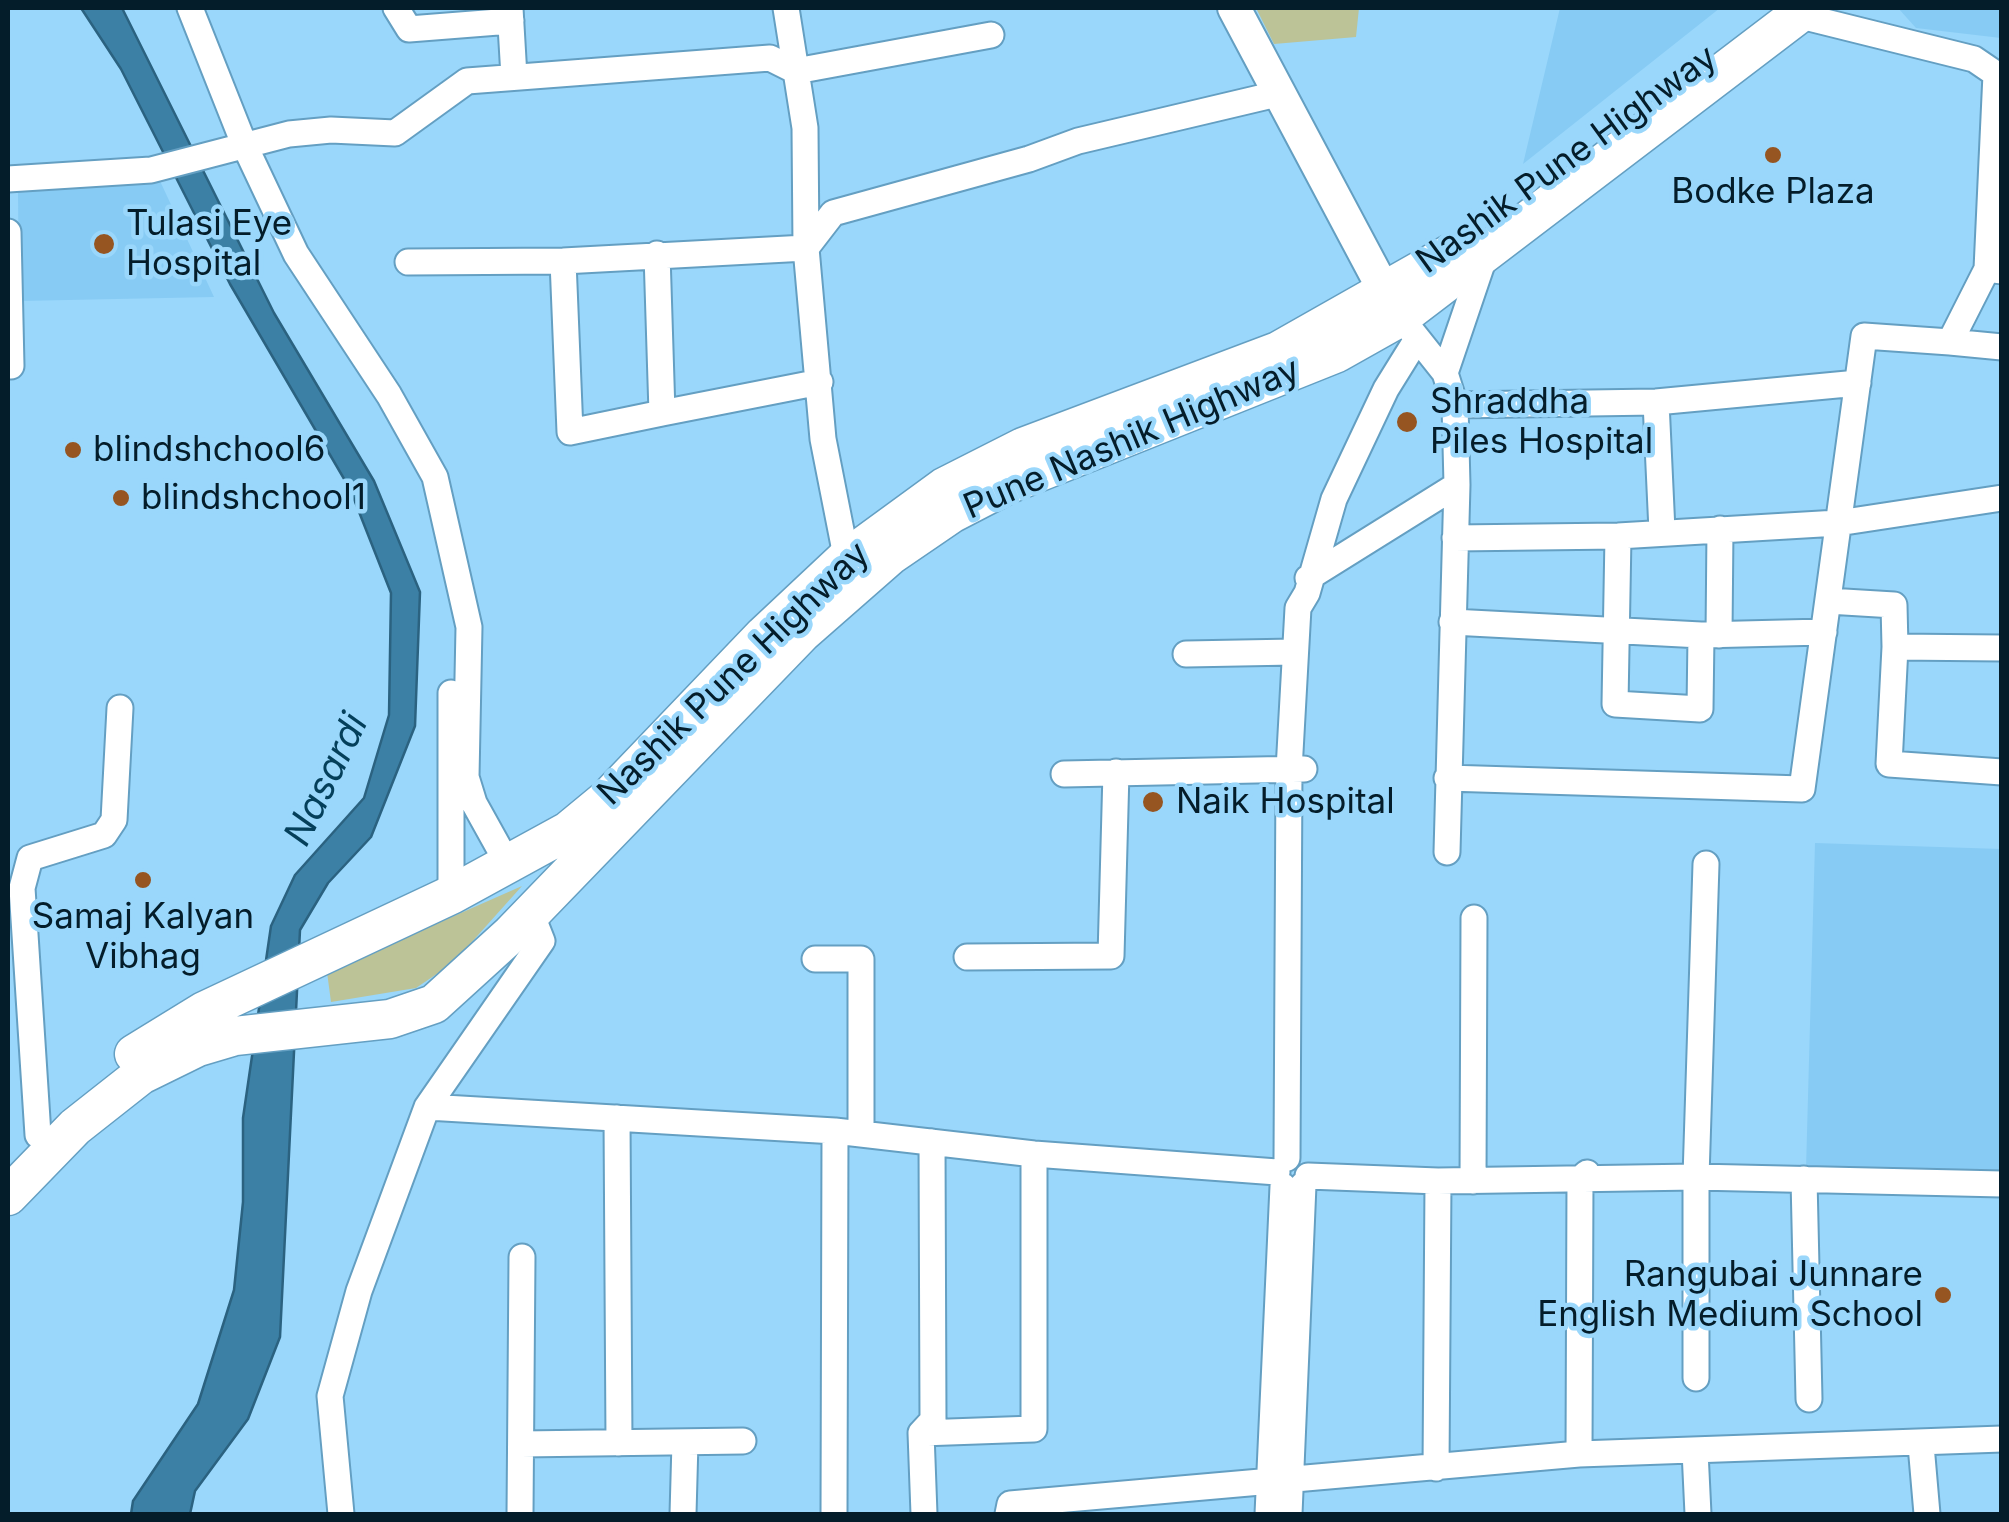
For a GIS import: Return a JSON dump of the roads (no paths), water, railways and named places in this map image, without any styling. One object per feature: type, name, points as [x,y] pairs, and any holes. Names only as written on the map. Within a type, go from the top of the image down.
[{"type":"highway","points":[[1401,316],[1792,10]]},
{"type":"highway","name":"Nashik Pune Highway","points":[[8,1164],[133,1055],[204,1011],[451,895],[568,832],[598,808],[764,635],[850,573],[944,487],[1022,447],[1278,351],[1401,316],[1454,251],[1792,10]]},
{"type":"highway","points":[[8,1196],[75,1127],[141,1074],[198,1047],[235,1036],[390,1019],[434,1004],[521,924],[802,634],[850,573]]},
{"type":"main road","points":[[1234,8],[1401,316]]},
{"type":"street","points":[[190,8],[234,148],[296,254],[424,453],[444,502],[468,627],[466,777],[474,802],[509,866]]},
{"type":"street","points":[[396,8],[409,30],[510,14],[514,77]]},
{"type":"street","points":[[786,8],[805,128],[806,248],[823,439],[850,573]]},
{"type":"street","points":[[1792,10],[1988,64],[1996,74],[1994,270],[1950,342]]},
{"type":"street","points":[[8,178],[151,170],[234,148],[331,130],[395,133],[466,81],[770,58],[796,71],[991,34]]},
{"type":"street","points":[[806,248],[833,213],[1029,159],[1078,140],[1281,93]]},
{"type":"street","points":[[8,232],[12,366],[8,366]]},
{"type":"street","points":[[408,262],[563,261],[806,248]]},
{"type":"street","points":[[1446,373],[1486,252]]},
{"type":"street","points":[[657,254],[662,413]]},
{"type":"street","points":[[563,261],[570,432],[820,382]]},
{"type":"street","points":[[1401,316],[1446,373],[1456,405],[1458,485],[1447,778],[1448,852]]},
{"type":"street","points":[[1268,1514],[1279,1482],[1294,1173],[1294,652],[1298,608],[1334,498],[1386,389],[1401,316]]},
{"type":"street","points":[[1447,778],[1802,789],[1864,336],[2002,347]]},
{"type":"street","points":[[1456,405],[1656,402],[1858,383]]},
{"type":"street","points":[[1656,402],[1662,531]]},
{"type":"street","points":[[1308,586],[1458,485]]},
{"type":"street","points":[[1455,538],[1618,536],[1838,524],[2002,498]]},
{"type":"street","points":[[1618,536],[1615,704],[1700,708],[1720,528]]},
{"type":"street","points":[[1296,769],[1313,612],[1308,586]]},
{"type":"street","points":[[451,895],[452,631],[462,589]]},
{"type":"street","points":[[1828,601],[1894,605],[1896,647],[1889,764],[2002,772]]},
{"type":"street","points":[[1452,622],[1617,633],[1824,632]]},
{"type":"street","points":[[1896,647],[2002,648]]},
{"type":"street","points":[[1186,654],[1294,652]]},
{"type":"street","points":[[38,1135],[22,888],[30,858],[82,844],[104,834],[114,820],[120,708]]},
{"type":"street","points":[[1064,774],[1296,769]]},
{"type":"street","points":[[967,957],[1111,956],[1116,772]]},
{"type":"street","points":[[1696,1378],[1696,1177],[1706,864]]},
{"type":"street","points":[[1474,918],[1474,1181]]},
{"type":"street","points":[[341,1514],[330,1396],[359,1292],[426,1107],[542,941],[521,924]]},
{"type":"street","points":[[814,960],[862,959],[848,1133],[834,1514]]},
{"type":"street","points":[[426,1107],[848,1133],[1034,1154],[1438,1182],[1584,1176],[2002,1184]]},
{"type":"street","points":[[617,1118],[620,1443]]},
{"type":"street","points":[[924,1514],[921,1433],[933,1420],[932,1142]]},
{"type":"street","points":[[921,1433],[1034,1429],[1034,1154]]},
{"type":"street","points":[[1579,1454],[1584,1176]]},
{"type":"street","points":[[1804,1179],[1809,1398]]},
{"type":"street","points":[[1436,1468],[1438,1182]]},
{"type":"street","points":[[520,1514],[522,1257]]},
{"type":"street","points":[[1008,1514],[1010,1504],[1579,1454],[2002,1439]]},
{"type":"street","points":[[521,1444],[743,1441]]},
{"type":"street","points":[[683,1514],[685,1442]]},
{"type":"street","points":[[1921,1444],[1927,1514]]},
{"type":"street","points":[[1696,1451],[1698,1514]]},
{"type":"street","points":[[1279,1482],[1288,1514]]},
{"type":"place","name":"Bodke Plaza","points":[[1773,155]]},
{"type":"place","name":"Tulasi Eye Hospital","points":[[104,244]]},
{"type":"place","name":"Shraddha Piles Hospital","points":[[1407,422]]},
{"type":"place","name":"blindshchool6","points":[[73,450]]},
{"type":"place","name":"blindshchool1","points":[[121,498]]},
{"type":"place","name":"Naik Hospital","points":[[1153,802]]},
{"type":"place","name":"Samaj Kalyan Vibhag","points":[[143,880]]},
{"type":"place","name":"Rangubai Junnare English Medium School","points":[[1943,1295]]},
{"type":"water label","name":"Nasardi","points":[[327,780]]}]
